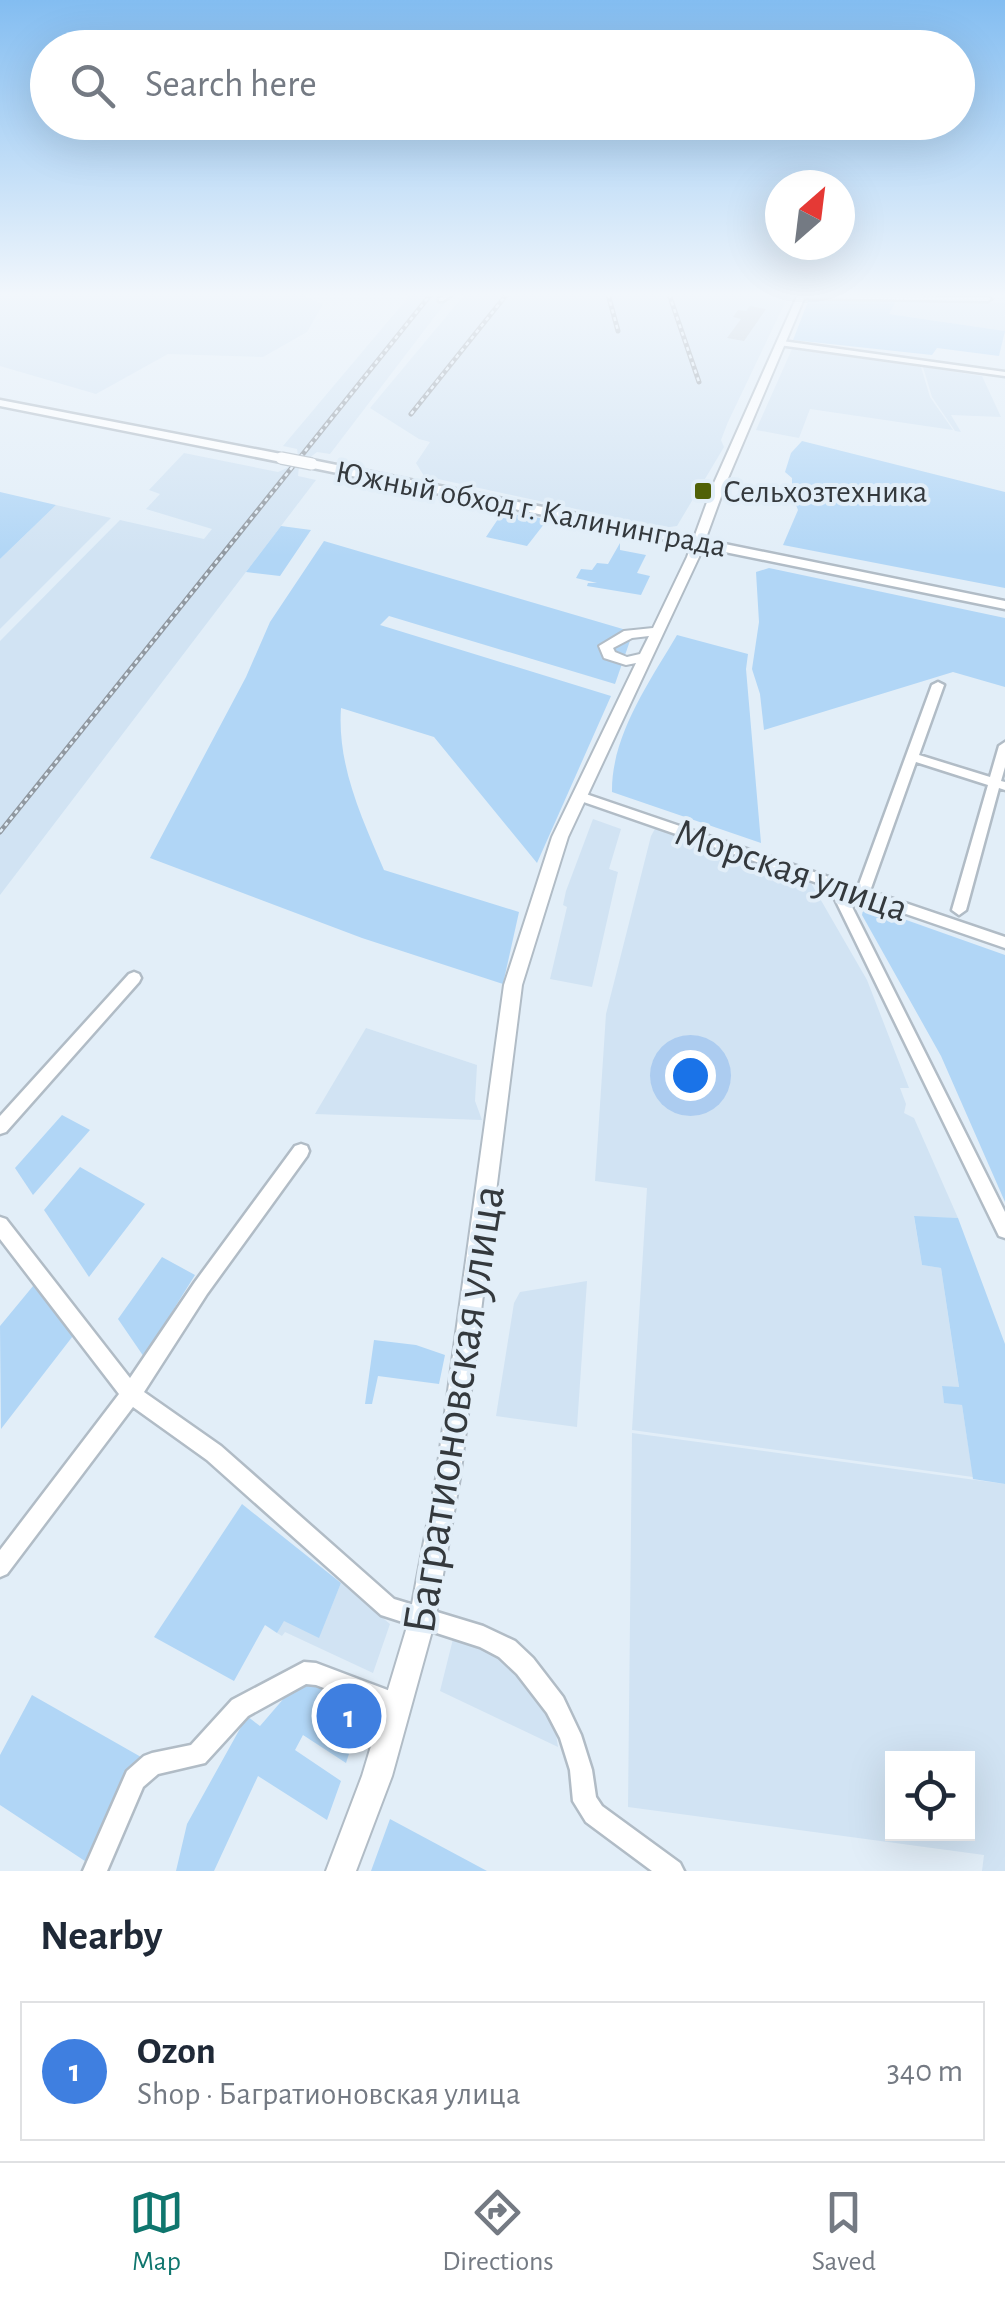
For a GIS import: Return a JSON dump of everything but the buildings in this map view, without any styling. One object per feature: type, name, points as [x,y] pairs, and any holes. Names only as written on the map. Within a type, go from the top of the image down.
[{"type":"highway","name":"Южный обход г. Калининграда","points":[[2,402],[1005,605]]},
{"type":"main road","name":"Багратионовская улица","points":[[341,1871],[378,1776],[422,1620],[448,1478],[513,985],[560,837],[698,542],[766,381]]},
{"type":"main road","points":[[642,658],[616,659],[606,646],[629,634],[655,632]]},
{"type":"street","points":[[863,892],[938,685]]},
{"type":"street","points":[[959,910],[1000,785],[1005,746]]},
{"type":"street","points":[[912,757],[1000,785]]},
{"type":"street","name":"Морская улица","points":[[579,796],[1005,943]]},
{"type":"street","points":[[833,882],[880,984],[1005,1230]]},
{"type":"street","points":[[0,1127],[134,978]]},
{"type":"street","points":[[0,1567],[130,1394],[201,1288],[301,1152]]},
{"type":"street","points":[[0,1226],[130,1394],[214,1453],[388,1608],[484,1636],[525,1666],[555,1705],[570,1735],[585,1801],[594,1814],[672,1871]]},
{"type":"street","points":[[95,1871],[135,1779],[152,1764],[197,1755],[240,1708],[304,1673],[399,1706]]},
{"type":"shaded area","points":[[53,381],[119,381],[96,394]]},
{"type":"shaded area","points":[[337,381],[385,381],[330,454],[317,452],[299,466],[298,476],[316,480],[0,895],[0,641],[120,520],[204,539],[212,529],[146,509],[160,494],[149,490],[184,453],[278,472],[298,456],[297,449],[283,446]]},
{"type":"shaded area","points":[[392,381],[747,381],[721,440],[724,447],[677,526],[663,528],[424,476],[416,463],[430,442],[370,408]]},
{"type":"shaded area","points":[[778,381],[925,381],[930,397],[953,430],[810,409],[799,438],[756,430]]},
{"type":"shaded area","points":[[927,381],[984,381],[1001,417],[951,415],[961,432],[955,431],[932,397]]},
{"type":"shaded area","points":[[802,441],[1005,492],[1005,588],[783,545],[798,510],[792,495],[792,478],[785,472],[791,453]]},
{"type":"shaded area","points":[[0,492],[56,505],[0,559]]},
{"type":"shaded area","points":[[56,505],[111,518],[0,629],[0,559]]},
{"type":"shaded area","points":[[502,513],[548,519],[527,546],[486,537]]},
{"type":"shaded area","points":[[281,526],[311,530],[280,576],[246,572]]},
{"type":"shaded area","points":[[324,541],[633,632],[615,684],[389,616],[380,625],[611,696],[537,863],[434,737],[341,708],[347,771],[384,870],[519,912],[503,984],[362,938],[150,858],[246,677],[270,622]]},
{"type":"shaded area","points":[[620,543],[620,550],[646,555],[637,573],[650,576],[641,595],[587,586],[597,583],[576,578],[581,569],[608,564]]},
{"type":"shaded area","points":[[769,568],[1005,618],[1005,687],[953,672],[764,730],[760,694],[752,669],[759,622],[756,572]]},
{"type":"shaded area","points":[[677,635],[748,654],[746,669],[761,843],[612,792],[613,771],[625,730]]},
{"type":"shaded area","points":[[593,819],[621,829],[609,869],[618,872],[592,987],[550,979],[567,907],[563,905],[566,891]]},
{"type":"shaded area","points":[[656,827],[811,883],[867,980],[909,1088],[900,1088],[906,1104],[904,1113],[914,1118],[958,1218],[914,1217],[922,1265],[941,1268],[959,1388],[942,1386],[944,1402],[962,1405],[973,1477],[632,1430],[647,1188],[595,1181],[606,1014]]},
{"type":"shaded area","points":[[864,905],[1005,955],[1005,1202],[941,1056],[862,915]]},
{"type":"shaded area","points":[[366,1028],[477,1065],[475,1101],[482,1120],[315,1114]]},
{"type":"shaded area","points":[[62,1115],[90,1130],[33,1195],[15,1168]]},
{"type":"shaded area","points":[[80,1167],[145,1204],[89,1277],[44,1210]]},
{"type":"shaded area","points":[[914,1216],[958,1218],[1005,1344],[1005,1484],[973,1479],[962,1405],[944,1403],[942,1386],[959,1387],[941,1268],[922,1265]]},
{"type":"shaded area","points":[[162,1257],[195,1275],[144,1357],[118,1319]]},
{"type":"shaded area","points":[[38,1280],[76,1332],[1,1429],[0,1326]]},
{"type":"shaded area","points":[[587,1281],[577,1427],[496,1416],[514,1303],[520,1292]]},
{"type":"shaded area","points":[[374,1340],[416,1345],[445,1355],[439,1384],[378,1376],[372,1404],[365,1404]]},
{"type":"shaded area","points":[[632,1433],[1005,1484],[1005,1871],[982,1871],[984,1855],[628,1807]]},
{"type":"shaded area","points":[[242,1504],[341,1583],[319,1638],[284,1621],[277,1633],[265,1625],[234,1681],[154,1637]]},
{"type":"shaded area","points":[[341,1583],[390,1624],[373,1673],[285,1632],[282,1636],[277,1633],[283,1620],[319,1637]]},
{"type":"shaded area","points":[[453,1639],[481,1646],[511,1667],[553,1715],[558,1747],[440,1691]]},
{"type":"shaded area","points":[[304,1675],[365,1705],[346,1763],[303,1735],[295,1750],[341,1781],[327,1820],[258,1776],[214,1871],[176,1871],[187,1824],[247,1716],[260,1726]]},
{"type":"shaded area","points":[[32,1695],[141,1757],[94,1867],[0,1805],[0,1755]]},
{"type":"shaded area","points":[[390,1819],[487,1871],[371,1871]]},
{"type":"railway","points":[[0,832],[361,381]]},
{"type":"railway","points":[[411,414],[437,381]]},
{"type":"place","name":"Сельхозтехника","points":[[703,491]]},
{"type":"place","name":"Ozon","points":[[349,1716]]}]
